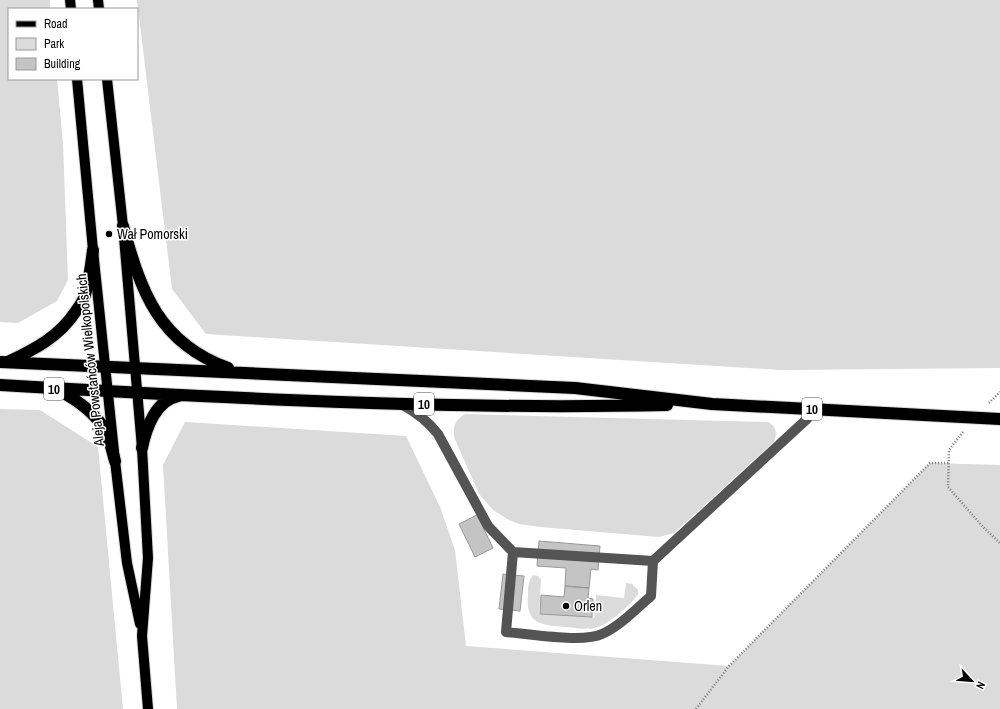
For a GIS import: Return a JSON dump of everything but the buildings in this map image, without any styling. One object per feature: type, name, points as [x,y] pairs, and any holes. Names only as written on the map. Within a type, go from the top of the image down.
[{"type":"highway","points":[[123,226],[133,263],[145,294],[168,328],[189,347],[213,363],[241,373]]},
{"type":"highway","points":[[3,362],[46,343],[68,323],[84,300],[89,279],[93,250]]},
{"type":"highway","name":"10","points":[[3,362],[575,388],[712,404],[1000,419]]},
{"type":"highway","name":"10","points":[[0,386],[108,392],[399,403],[574,407],[712,404]]},
{"type":"highway","points":[[49,388],[71,396],[96,418],[106,431],[115,461]]},
{"type":"highway","points":[[142,448],[149,424],[158,410],[166,401],[182,395]]},
{"type":"main road","name":"Aleja Powstańców Wielkopolskich","points":[[77,80],[93,250],[126,563],[142,636],[148,709]]},
{"type":"main road","name":"Aleja Powstańców Wielkopolskich","points":[[107,80],[123,226],[142,448],[148,558],[142,636]]},
{"type":"lane","points":[[399,403],[418,413],[438,434],[488,526],[513,552],[653,561]]},
{"type":"lane","points":[[513,552],[506,632],[587,638],[600,635],[612,628],[651,596],[653,561],[807,419],[811,409]]},
{"type":"path","points":[[974,417],[949,450],[948,486],[983,527],[1000,543]]},
{"type":"path","points":[[696,709],[729,666],[930,463],[949,463]]},
{"type":"green space","points":[[0,0],[50,0],[50,8],[8,8],[8,80],[57,80],[63,143],[68,280],[57,301],[18,323],[0,322]]},
{"type":"green space","points":[[137,0],[1000,0],[1000,368],[780,370],[206,334],[172,289]]},
{"type":"green space","points":[[0,409],[40,410],[98,447],[123,709],[0,709]]},
{"type":"green space","points":[[465,414],[768,422],[775,428],[776,436],[774,442],[674,533],[659,537],[519,524],[509,520],[493,510],[479,494],[454,437],[455,424]]},
{"type":"green space","points":[[185,422],[406,436],[440,507],[455,550],[466,646],[729,666],[930,463],[1000,465],[1000,709],[177,709],[163,465]]},
{"type":"green space","points":[[533,575],[538,576],[541,580],[539,614],[594,617],[596,595],[624,598],[626,583],[632,584],[638,590],[638,594],[619,614],[606,623],[592,629],[543,624],[537,622],[529,612],[528,587]]},
{"type":"place","name":"Wał Pomorski","points":[[109,234]]},
{"type":"place","name":"Orlen","points":[[566,606]]}]
